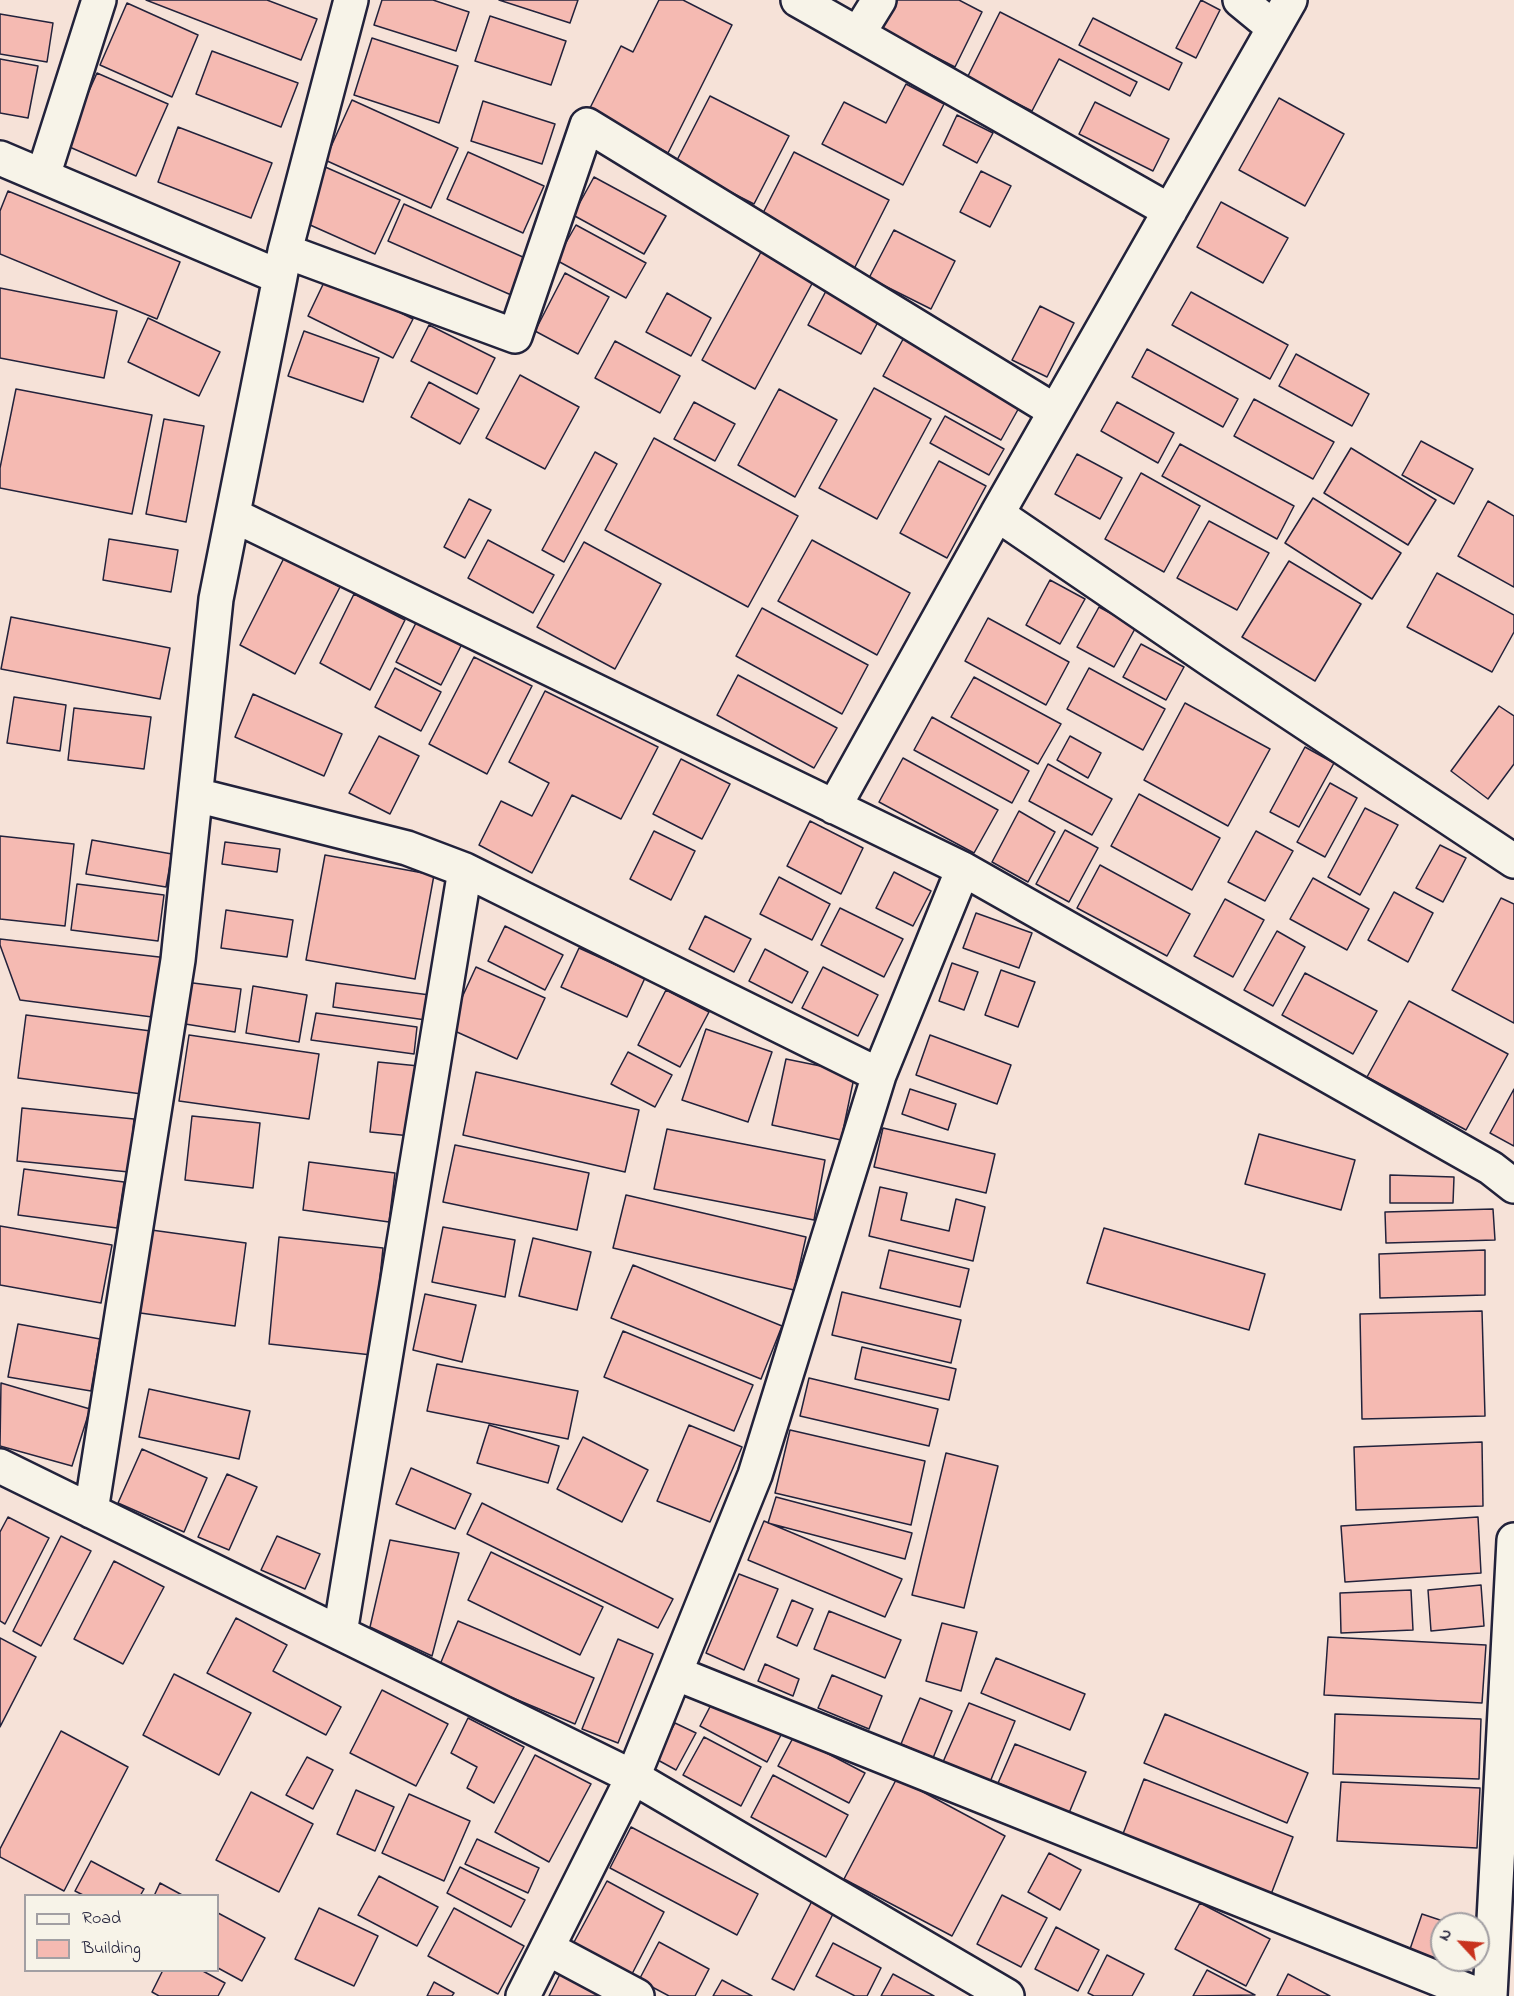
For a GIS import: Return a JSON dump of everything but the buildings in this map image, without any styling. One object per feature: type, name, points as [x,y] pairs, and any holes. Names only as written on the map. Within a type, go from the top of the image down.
[{"type":"street","points":[[43,176],[99,0]]},
{"type":"street","points":[[91,1511],[178,960],[216,599],[283,264],[351,0]]},
{"type":"street","points":[[798,0],[1170,211]]},
{"type":"street","points":[[858,34],[879,0]]},
{"type":"street","points":[[1240,0],[1274,28]]},
{"type":"street","points":[[834,807],[1055,411],[1290,0]]},
{"type":"street","points":[[0,158],[283,264],[515,336],[587,125],[1055,411]]},
{"type":"street","points":[[997,514],[1214,663],[1514,861]]},
{"type":"street","points":[[233,515],[963,869],[1491,1168],[1514,1186]]},
{"type":"street","points":[[196,795],[407,848],[465,870],[879,1075]]},
{"type":"street","points":[[523,1996],[633,1777],[755,1475],[879,1075],[963,869]]},
{"type":"street","points":[[340,1633],[465,870]]},
{"type":"street","points":[[0,1466],[633,1777],[1007,1996]]},
{"type":"street","points":[[1490,1996],[1514,1540]]},
{"type":"street","points":[[675,1673],[1481,1996]]},
{"type":"street","points":[[547,1948],[637,1996]]}]
